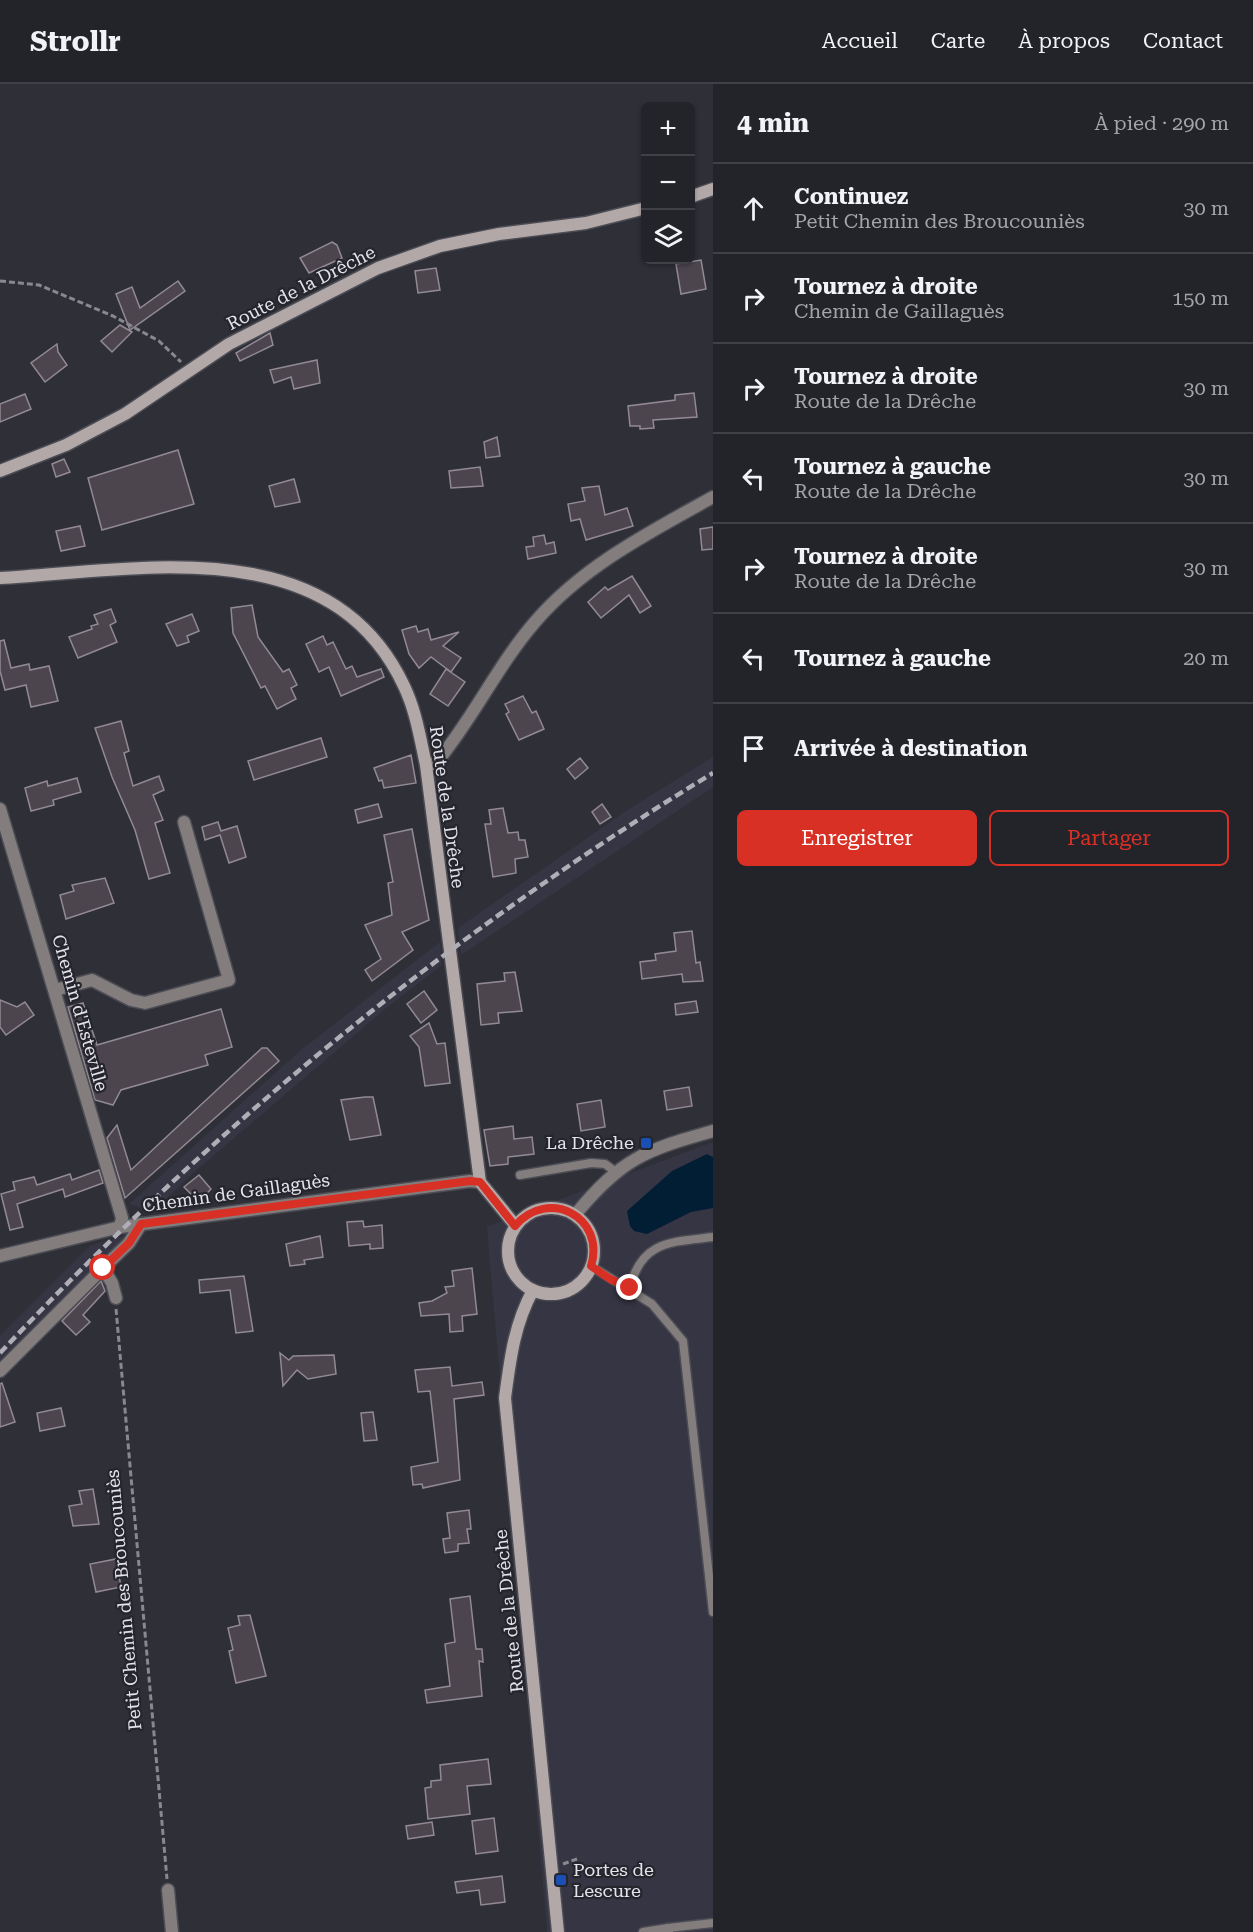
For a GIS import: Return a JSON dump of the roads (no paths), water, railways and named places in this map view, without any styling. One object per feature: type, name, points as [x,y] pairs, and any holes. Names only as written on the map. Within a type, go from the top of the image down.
[{"type":"street","points":[[695,195],[713,189]]},
{"type":"street","name":"Route de la Drêche","points":[[0,471],[66,445],[125,414],[229,344],[378,268],[440,246],[499,234],[586,223],[641,209]]},
{"type":"street","points":[[426,765],[436,763],[448,748],[511,653],[555,600],[595,567],[652,531],[713,497]]},
{"type":"street","name":"Route de la Drêche","points":[[0,578],[177,567],[236,569],[284,580],[326,601],[361,626],[377,644],[407,695],[415,714],[426,765],[480,1182]]},
{"type":"street","name":"Chemin d'Esteville","points":[[0,809],[122,1218],[120,1227]]},
{"type":"street","points":[[55,990],[92,980],[130,1000],[145,1003],[229,980],[184,822]]},
{"type":"street","points":[[576,1215],[616,1172],[638,1156],[663,1145],[713,1131]]},
{"type":"street","name":"Chemin de Gaillaguès","points":[[0,1256],[120,1227],[395,1190],[470,1181],[480,1182]]},
{"type":"street","points":[[480,1182],[515,1226]]},
{"type":"street","points":[[543,1208],[560,1208],[576,1215],[587,1227],[593,1242],[591,1266],[582,1281],[568,1290],[550,1294],[533,1290],[519,1281],[510,1267],[507,1250],[515,1226],[527,1214],[543,1208]]},
{"type":"street","points":[[0,1371],[129,1243],[141,1224]]},
{"type":"street","points":[[103,1268],[112,1283],[116,1298]]},
{"type":"street","name":"Route de la Drêche","points":[[533,1290],[523,1309],[512,1342],[505,1398],[558,1932]]},
{"type":"street","points":[[168,1890],[172,1932]]},
{"type":"lane","points":[[520,1175],[591,1164],[605,1164],[616,1172]]},
{"type":"lane","points":[[630,1288],[632,1277],[652,1250],[664,1243],[713,1237]]},
{"type":"lane","points":[[591,1266],[610,1279],[630,1288],[652,1304],[683,1341],[713,1612]]},
{"type":"lane","points":[[643,1932],[713,1923]]},
{"type":"water","points":[[707,1154],[713,1157],[713,1208],[691,1212],[647,1234],[634,1231],[630,1226],[627,1211],[672,1171]]},
{"type":"railway","points":[[0,1353],[80,1270],[163,1190],[337,1039],[427,968],[520,900],[713,773]]},
{"type":"place","name":"La Drêche","points":[[646,1143]]},
{"type":"place","name":"Portes de Lescure","points":[[561,1880]]}]
